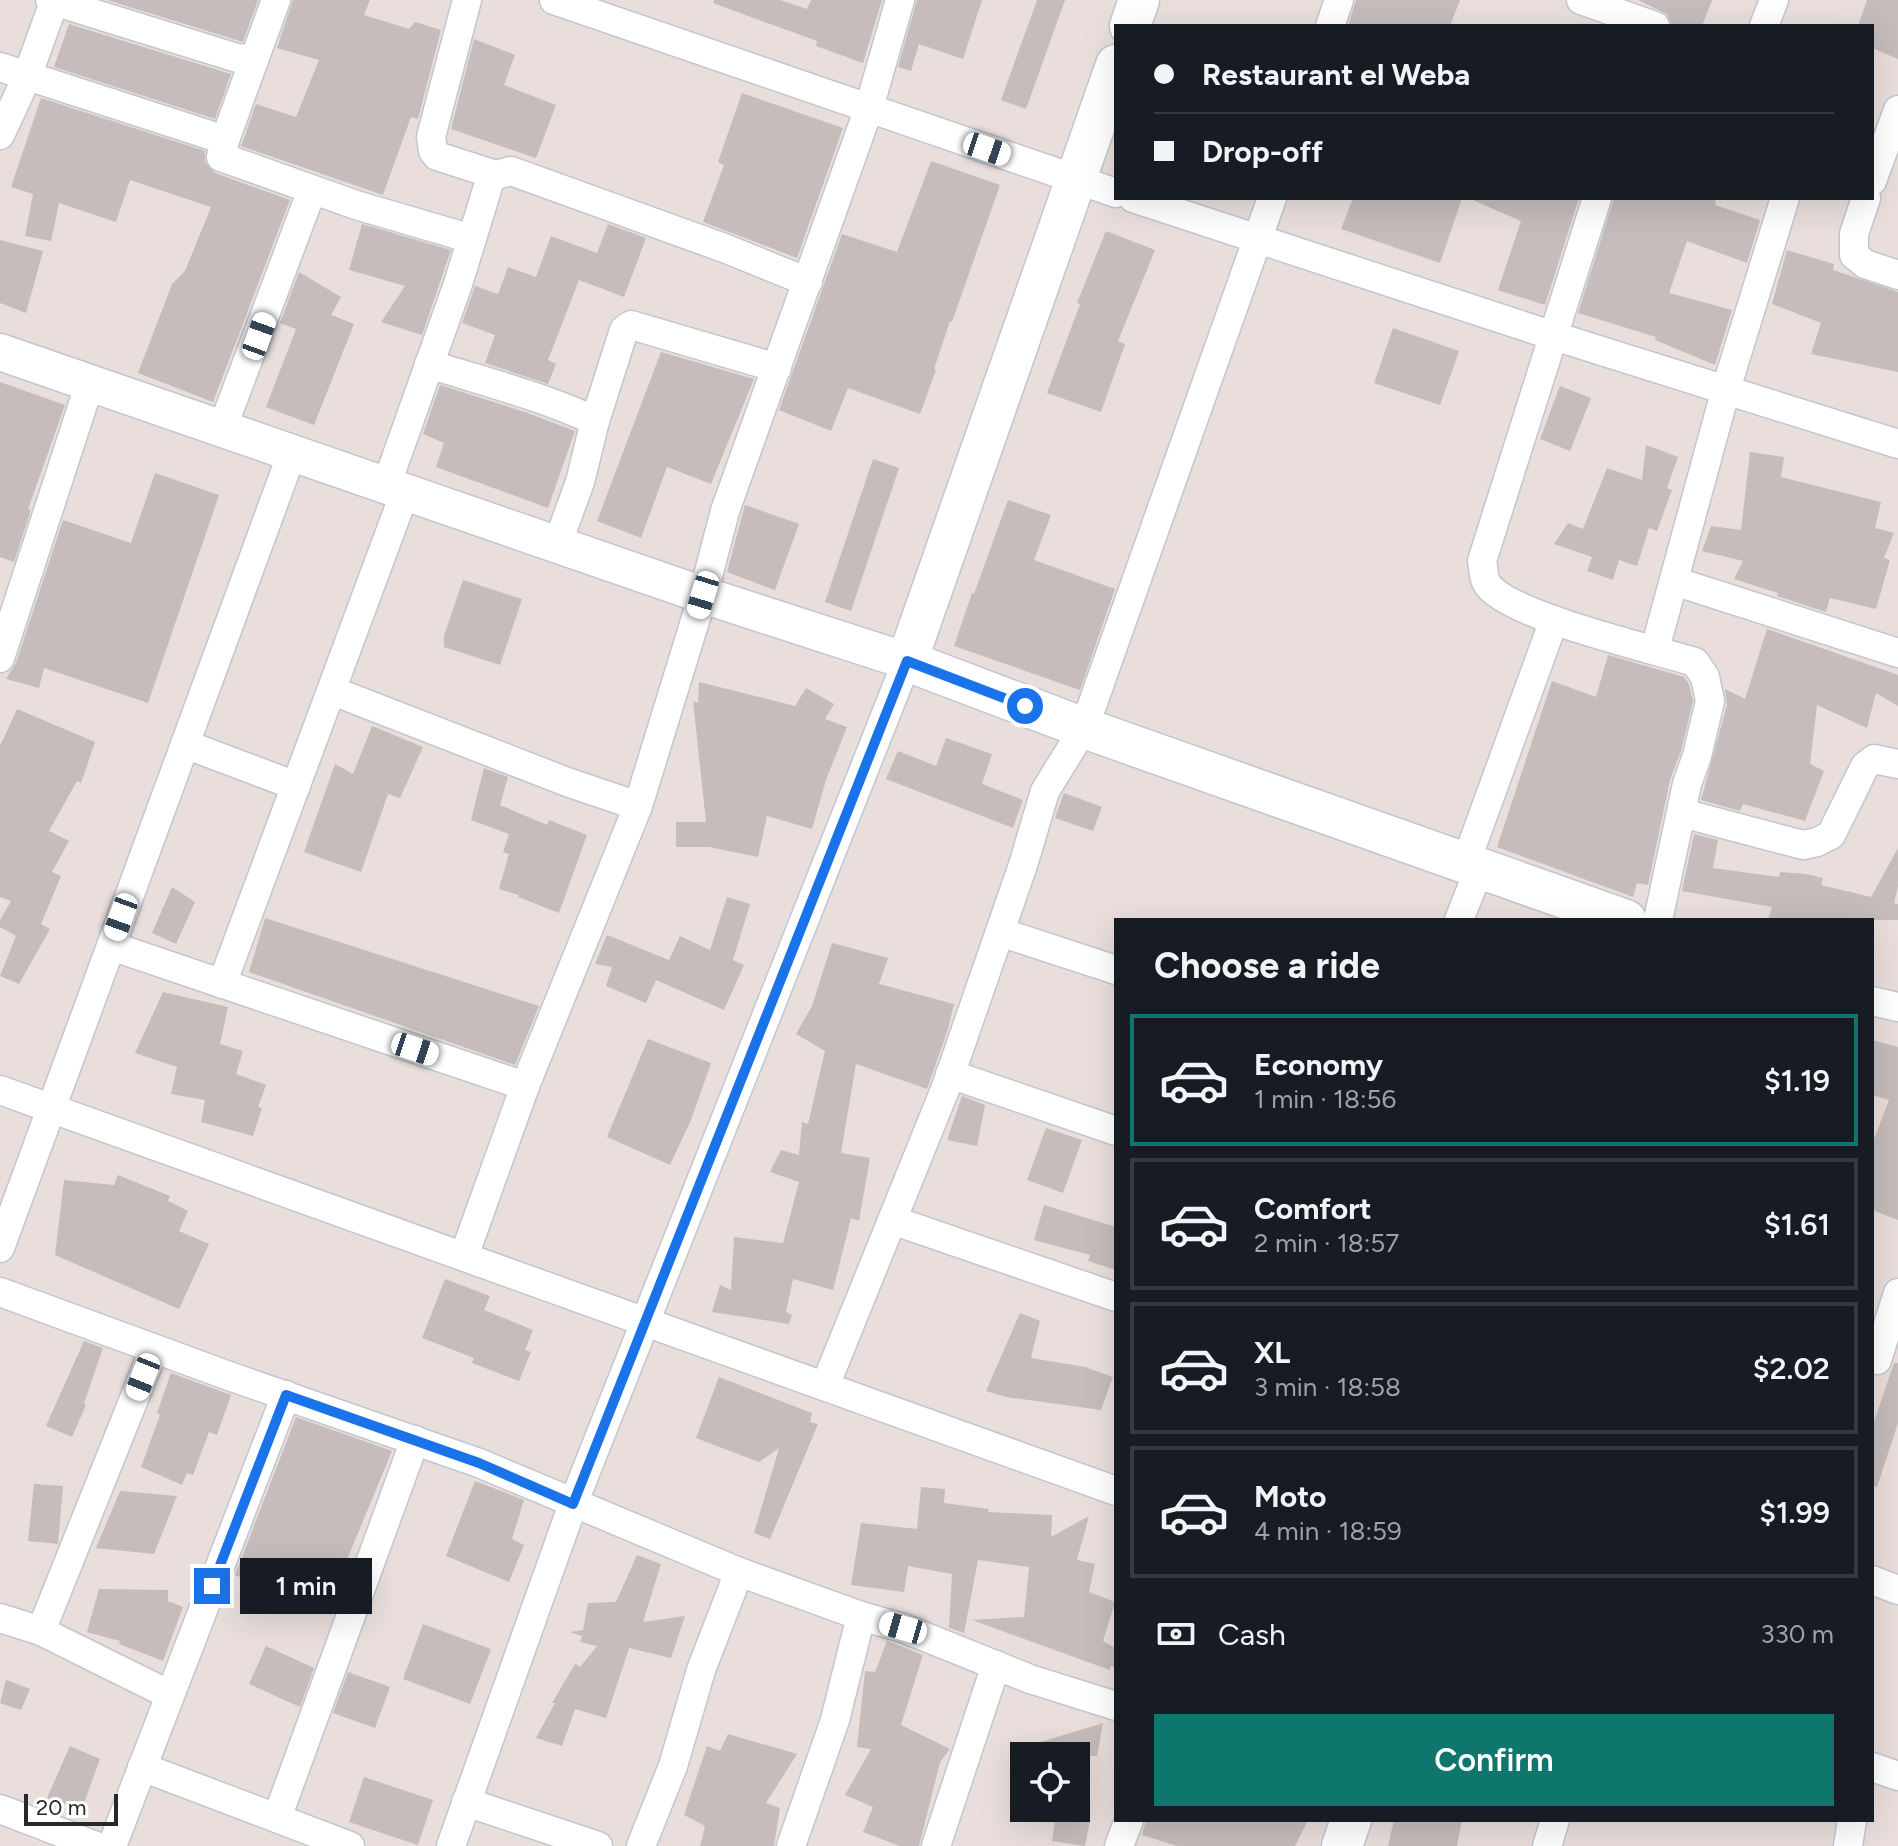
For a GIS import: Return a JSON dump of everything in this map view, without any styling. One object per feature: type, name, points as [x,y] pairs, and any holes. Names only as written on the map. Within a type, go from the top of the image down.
[{"type":"main road","points":[[1131,24],[1139,0]]},
{"type":"main road","points":[[1114,71],[907,661],[1084,728],[1621,918]]},
{"type":"main road","points":[[1342,1846],[1350,1822]]},
{"type":"street","points":[[276,0],[221,157],[312,190],[472,239]]},
{"type":"street","points":[[467,0],[441,94],[431,144],[437,156],[496,175]]},
{"type":"street","points":[[555,0],[1114,192]]},
{"type":"street","points":[[464,1256],[525,1086],[638,806],[703,595],[725,511],[869,108],[900,0]]},
{"type":"street","points":[[1331,24],[1339,0]]},
{"type":"street","points":[[1581,0],[1649,24]]},
{"type":"street","points":[[1765,24],[1774,0]]},
{"type":"street","points":[[0,135],[27,77],[52,1],[237,58],[254,60]]},
{"type":"street","points":[[0,67],[225,140]]},
{"type":"street","points":[[1874,174],[1890,117]]},
{"type":"street","points":[[222,984],[333,691],[396,489],[429,364],[490,180],[511,171],[724,248],[808,282]]},
{"type":"street","points":[[222,429],[312,190]]},
{"type":"street","points":[[1139,200],[1554,336],[1898,444]]},
{"type":"street","points":[[825,1386],[950,1074],[1045,791],[1084,728],[1271,200]]},
{"type":"street","points":[[1596,200],[1482,561],[1486,583],[1504,601],[1554,620],[1695,662],[1705,677],[1710,701],[1687,784],[1658,918]]},
{"type":"street","points":[[1655,649],[1726,389],[1784,200]]},
{"type":"street","points":[[1865,200],[1854,234],[1854,255],[1865,264],[1898,275]]},
{"type":"street","points":[[557,545],[580,482],[595,421],[624,330],[631,325],[777,368]]},
{"type":"street","points":[[0,352],[703,595],[907,661],[573,1504],[451,1846]]},
{"type":"street","points":[[429,364],[532,398],[551,400],[595,421]]},
{"type":"street","points":[[0,658],[11,587],[90,383]]},
{"type":"street","points":[[0,1248],[292,453]]},
{"type":"street","points":[[1674,581],[1898,653]]},
{"type":"street","points":[[1460,918],[1473,864],[1554,620]]},
{"type":"street","points":[[333,691],[567,782],[638,806]]},
{"type":"street","points":[[185,744],[296,786]]},
{"type":"street","points":[[1682,813],[1803,845],[1817,842],[1831,835],[1865,766],[1874,759],[1898,764]]},
{"type":"street","points":[[1000,932],[1114,969]]},
{"type":"street","points":[[111,946],[525,1086]]},
{"type":"street","points":[[1874,1001],[1898,1007]]},
{"type":"street","points":[[950,1074],[1114,1130]]},
{"type":"street","points":[[0,1090],[1114,1490]]},
{"type":"street","points":[[892,1220],[1114,1296]]},
{"type":"street","points":[[0,1292],[479,1463],[739,1572],[903,1628],[1030,1679],[1114,1705]]},
{"type":"street","points":[[1882,1362],[1898,1293]]},
{"type":"street","points":[[41,1631],[154,1349]]},
{"type":"street","points":[[112,1846],[286,1395]]},
{"type":"street","points":[[277,1818],[415,1440]]},
{"type":"street","points":[[641,1846],[673,1766],[701,1670],[739,1572]]},
{"type":"street","points":[[1874,1581],[1898,1590]]},
{"type":"street","points":[[791,1846],[835,1720],[861,1616]]},
{"type":"street","points":[[0,1618],[41,1631],[170,1695]]},
{"type":"street","points":[[936,1846],[996,1665]]},
{"type":"street","points":[[142,1767],[350,1846]]},
{"type":"street","points":[[1874,1768],[1898,1776]]},
{"type":"street","points":[[466,1802],[598,1846]]},
{"type":"street","points":[[0,1809],[96,1846]]},
{"type":"street","points":[[1119,1846],[1128,1822]]},
{"type":"street","points":[[1547,1846],[1554,1822]]},
{"type":"street","points":[[1848,1846],[1852,1822]]},
{"type":"building","points":[[107,0],[258,0],[243,42]]},
{"type":"building","points":[[293,0],[370,0],[364,15],[409,29],[415,22],[441,30],[418,119],[411,117],[383,195],[241,146],[256,104],[296,117],[319,60],[277,48]]},
{"type":"building","points":[[714,0],[780,0],[807,9],[811,0],[882,0],[863,63],[816,46],[817,41],[713,3]]},
{"type":"building","points":[[917,0],[982,0],[963,59],[919,44],[911,71],[898,67]]},
{"type":"building","points":[[1037,0],[1065,0],[1026,109],[1001,100]]},
{"type":"building","points":[[1356,0],[1460,0],[1451,24],[1349,24]]},
{"type":"building","points":[[1638,0],[1712,0],[1703,24],[1671,24],[1667,14]]},
{"type":"building","points":[[1867,0],[1898,0],[1898,59],[1874,49],[1874,24],[1859,24]]},
{"type":"building","points":[[69,24],[231,74],[215,119],[54,67]]},
{"type":"building","points":[[474,39],[515,55],[504,85],[556,105],[536,158],[451,129]]},
{"type":"building","points":[[742,93],[843,128],[797,258],[703,222],[724,165],[718,162]]},
{"type":"building","points":[[41,98],[205,151],[205,162],[215,173],[290,200],[213,402],[138,373],[172,284],[185,271],[211,207],[130,180],[116,222],[59,203],[51,241],[25,236],[33,194],[11,187]]},
{"type":"building","points":[[931,161],[1000,185],[920,414],[848,388],[831,431],[779,410],[842,234],[897,252]]},
{"type":"building","points":[[1352,200],[1461,200],[1440,263],[1341,229]]},
{"type":"building","points":[[1473,200],[1578,200],[1545,305],[1498,290],[1521,221]]},
{"type":"building","points":[[1613,200],[1716,200],[1715,205],[1760,220],[1747,263],[1687,241],[1669,293],[1732,310],[1715,365],[1655,340],[1656,337],[1578,313]]},
{"type":"building","points":[[362,224],[451,250],[422,335],[381,322],[405,286],[349,270]]},
{"type":"building","points":[[608,224],[646,238],[624,297],[579,280],[548,360],[556,364],[548,384],[485,363],[495,335],[462,323],[475,286],[498,294],[508,267],[536,277],[551,236],[597,253]]},
{"type":"building","points":[[1106,231],[1155,250],[1118,341],[1125,344],[1101,412],[1047,393],[1080,304],[1077,303]]},
{"type":"building","points":[[0,240],[43,251],[26,313],[0,303]]},
{"type":"building","points":[[1787,250],[1834,264],[1833,270],[1898,292],[1898,372],[1811,354],[1821,323],[1772,304]]},
{"type":"building","points":[[299,272],[341,297],[331,315],[354,324],[314,425],[266,407],[296,329],[280,323]]},
{"type":"building","points":[[1393,328],[1459,351],[1440,405],[1374,383]]},
{"type":"building","points":[[661,352],[754,379],[711,484],[667,467],[641,538],[597,521]]},
{"type":"building","points":[[0,382],[65,405],[28,509],[31,510],[14,562],[0,557]]},
{"type":"building","points":[[440,385],[575,431],[548,508],[436,467],[444,443],[423,434]]},
{"type":"building","points":[[1560,386],[1591,398],[1570,451],[1540,439]]},
{"type":"building","points":[[1646,445],[1678,457],[1667,488],[1672,490],[1657,531],[1649,528],[1637,566],[1619,560],[1613,580],[1587,571],[1592,557],[1554,544],[1568,523],[1583,529],[1607,468],[1642,480]]},
{"type":"building","points":[[1750,452],[1784,457],[1781,477],[1881,502],[1875,528],[1894,533],[1884,558],[1890,560],[1876,609],[1830,598],[1826,612],[1777,596],[1778,593],[1734,579],[1743,561],[1702,551],[1711,526],[1741,530]]},
{"type":"building","points":[[873,459],[899,468],[851,611],[825,602]]},
{"type":"building","points":[[155,473],[219,495],[148,703],[44,668],[39,688],[6,679],[16,663],[63,520],[131,543]]},
{"type":"building","points":[[1008,500],[1051,515],[1034,560],[1115,589],[1080,690],[954,646]]},
{"type":"building","points":[[745,505],[799,524],[775,590],[727,572]]},
{"type":"building","points":[[463,580],[522,599],[500,665],[444,647],[444,636]]},
{"type":"building","points":[[1767,629],[1898,675],[1898,706],[1876,693],[1867,728],[1817,705],[1810,764],[1824,771],[1805,821],[1743,804],[1740,811],[1701,800],[1727,705],[1725,689],[1745,699]]},
{"type":"building","points":[[1608,655],[1684,677],[1693,701],[1681,751],[1670,780],[1648,885],[1637,883],[1633,897],[1497,847],[1552,681],[1596,697]]},
{"type":"building","points":[[699,682],[795,706],[806,688],[834,704],[825,719],[847,727],[826,780],[812,829],[767,816],[758,857],[709,847],[676,847],[676,822],[706,822],[693,701],[698,703]]},
{"type":"building","points":[[17,709],[95,742],[81,783],[77,781],[49,831],[69,841],[52,872],[61,876],[41,924],[50,929],[19,984],[0,976],[16,936],[0,927],[0,920],[11,901],[0,897],[0,746]]},
{"type":"building","points":[[372,726],[423,747],[400,798],[388,794],[361,872],[304,852],[335,764],[353,774]]},
{"type":"building","points":[[946,738],[992,754],[982,784],[1023,800],[1013,828],[886,779],[898,751],[936,766]]},
{"type":"building","points":[[484,768],[508,777],[500,805],[547,825],[549,820],[587,835],[559,913],[499,889],[509,854],[503,852],[509,834],[471,820]]},
{"type":"building","points":[[1064,793],[1102,807],[1093,831],[1055,818]]},
{"type":"building","points":[[1694,834],[1718,840],[1713,868],[1779,877],[1780,872],[1806,874],[1823,878],[1821,885],[1871,897],[1898,848],[1898,886],[1894,903],[1898,904],[1898,920],[1769,918],[1772,907],[1682,891]]},
{"type":"building","points":[[172,887],[195,902],[176,944],[152,933]]},
{"type":"building","points":[[727,897],[750,904],[733,960],[744,965],[724,1010],[656,980],[646,1003],[606,986],[612,967],[595,964],[607,935],[669,960],[680,936],[710,950]]},
{"type":"building","points":[[265,918],[539,1006],[515,1065],[249,972]]},
{"type":"building","points":[[832,943],[888,958],[879,984],[954,1004],[948,1029],[927,1089],[856,1064],[841,1153],[870,1158],[859,1221],[851,1218],[833,1290],[793,1279],[786,1312],[792,1315],[789,1324],[712,1312],[720,1285],[731,1290],[734,1237],[783,1243],[799,1182],[770,1172],[781,1150],[799,1155],[802,1122],[808,1124],[825,1051],[796,1034],[812,1006]]},
{"type":"building","points":[[163,992],[228,1007],[220,1044],[243,1051],[236,1074],[266,1085],[253,1136],[201,1122],[205,1100],[171,1094],[177,1067],[135,1053]]},
{"type":"building","points":[[648,1039],[711,1063],[691,1120],[670,1165],[607,1137]]},
{"type":"building","points":[[1874,1041],[1898,1047],[1898,1220],[1874,1211],[1874,1139],[1889,1100],[1874,1096]]},
{"type":"building","points":[[962,1096],[985,1105],[977,1146],[947,1140]]},
{"type":"building","points":[[1046,1128],[1082,1140],[1063,1193],[1027,1180]]},
{"type":"building","points":[[118,1175],[170,1196],[168,1201],[188,1211],[179,1231],[209,1244],[179,1309],[55,1255],[64,1180],[114,1185]]},
{"type":"building","points":[[1044,1205],[1114,1226],[1114,1269],[1088,1261],[1090,1255],[1034,1240]]},
{"type":"building","points":[[445,1279],[490,1296],[484,1310],[533,1330],[525,1350],[531,1352],[519,1381],[472,1363],[474,1358],[422,1338]]},
{"type":"building","points":[[1020,1313],[1040,1321],[1031,1358],[1085,1367],[1113,1377],[1101,1410],[1006,1397],[986,1391]]},
{"type":"building","points":[[84,1341],[103,1348],[84,1403],[86,1405],[72,1437],[46,1426]]},
{"type":"building","points":[[1894,1363],[1898,1363],[1898,1423],[1877,1487],[1874,1486],[1874,1422]]},
{"type":"building","points":[[171,1373],[231,1395],[217,1435],[209,1432],[193,1475],[187,1473],[182,1485],[141,1467]]},
{"type":"building","points":[[719,1377],[812,1413],[810,1422],[818,1424],[770,1539],[754,1533],[779,1448],[759,1462],[696,1438]]},
{"type":"building","points":[[296,1417],[392,1451],[341,1574],[346,1576],[331,1615],[235,1575]]},
{"type":"building","points":[[475,1481],[524,1500],[512,1539],[524,1545],[509,1582],[446,1556]]},
{"type":"building","points":[[34,1484],[63,1486],[58,1544],[28,1541]]},
{"type":"building","points":[[921,1487],[945,1489],[944,1503],[989,1509],[988,1512],[1052,1515],[1051,1537],[1089,1516],[1077,1560],[1095,1564],[1089,1592],[1114,1602],[1103,1641],[1114,1647],[1114,1667],[1111,1666],[1110,1670],[972,1620],[1024,1617],[1029,1567],[978,1560],[964,1633],[949,1628],[952,1574],[908,1566],[904,1592],[851,1585],[861,1523],[917,1529]]},
{"type":"building","points":[[120,1491],[177,1496],[154,1554],[96,1548]]},
{"type":"building","points":[[637,1555],[661,1564],[643,1622],[685,1616],[671,1658],[629,1648],[606,1718],[575,1709],[562,1746],[536,1738],[575,1664],[580,1667],[597,1646],[580,1642],[582,1636],[570,1632],[583,1630],[588,1603],[616,1602]]},
{"type":"building","points":[[99,1589],[168,1590],[168,1601],[183,1607],[163,1661],[119,1644],[120,1641],[87,1632]]},
{"type":"building","points":[[423,1624],[491,1649],[470,1704],[403,1679]]},
{"type":"building","points":[[887,1641],[923,1655],[901,1725],[950,1749],[940,1762],[919,1846],[900,1846],[863,1832],[873,1807],[845,1795],[871,1749],[857,1747],[865,1671],[875,1672]]},
{"type":"building","points":[[266,1646],[314,1668],[300,1707],[249,1684]]},
{"type":"building","points":[[348,1672],[390,1687],[375,1728],[333,1713]]},
{"type":"building","points":[[6,1680],[30,1689],[21,1710],[0,1703]]},
{"type":"building","points":[[1103,1723],[1097,1756],[1090,1756],[1090,1742],[1040,1742]]},
{"type":"building","points":[[728,1734],[797,1754],[766,1803],[780,1808],[774,1846],[700,1846],[705,1826],[684,1815],[707,1746],[720,1751]]},
{"type":"building","points":[[70,1746],[100,1759],[82,1809],[47,1798]]},
{"type":"building","points":[[364,1777],[433,1800],[418,1845],[349,1822]]},
{"type":"building","points":[[1055,1822],[1090,1822],[1085,1846],[1052,1841]]},
{"type":"building","points":[[1145,1822],[1307,1822],[1295,1846],[1177,1846],[1142,1835]]},
{"type":"building","points":[[1394,1822],[1462,1822],[1457,1846],[1388,1846]]},
{"type":"route","points":[[212,1586],[286,1395],[479,1463],[573,1504],[907,661],[1025,706]]}]
